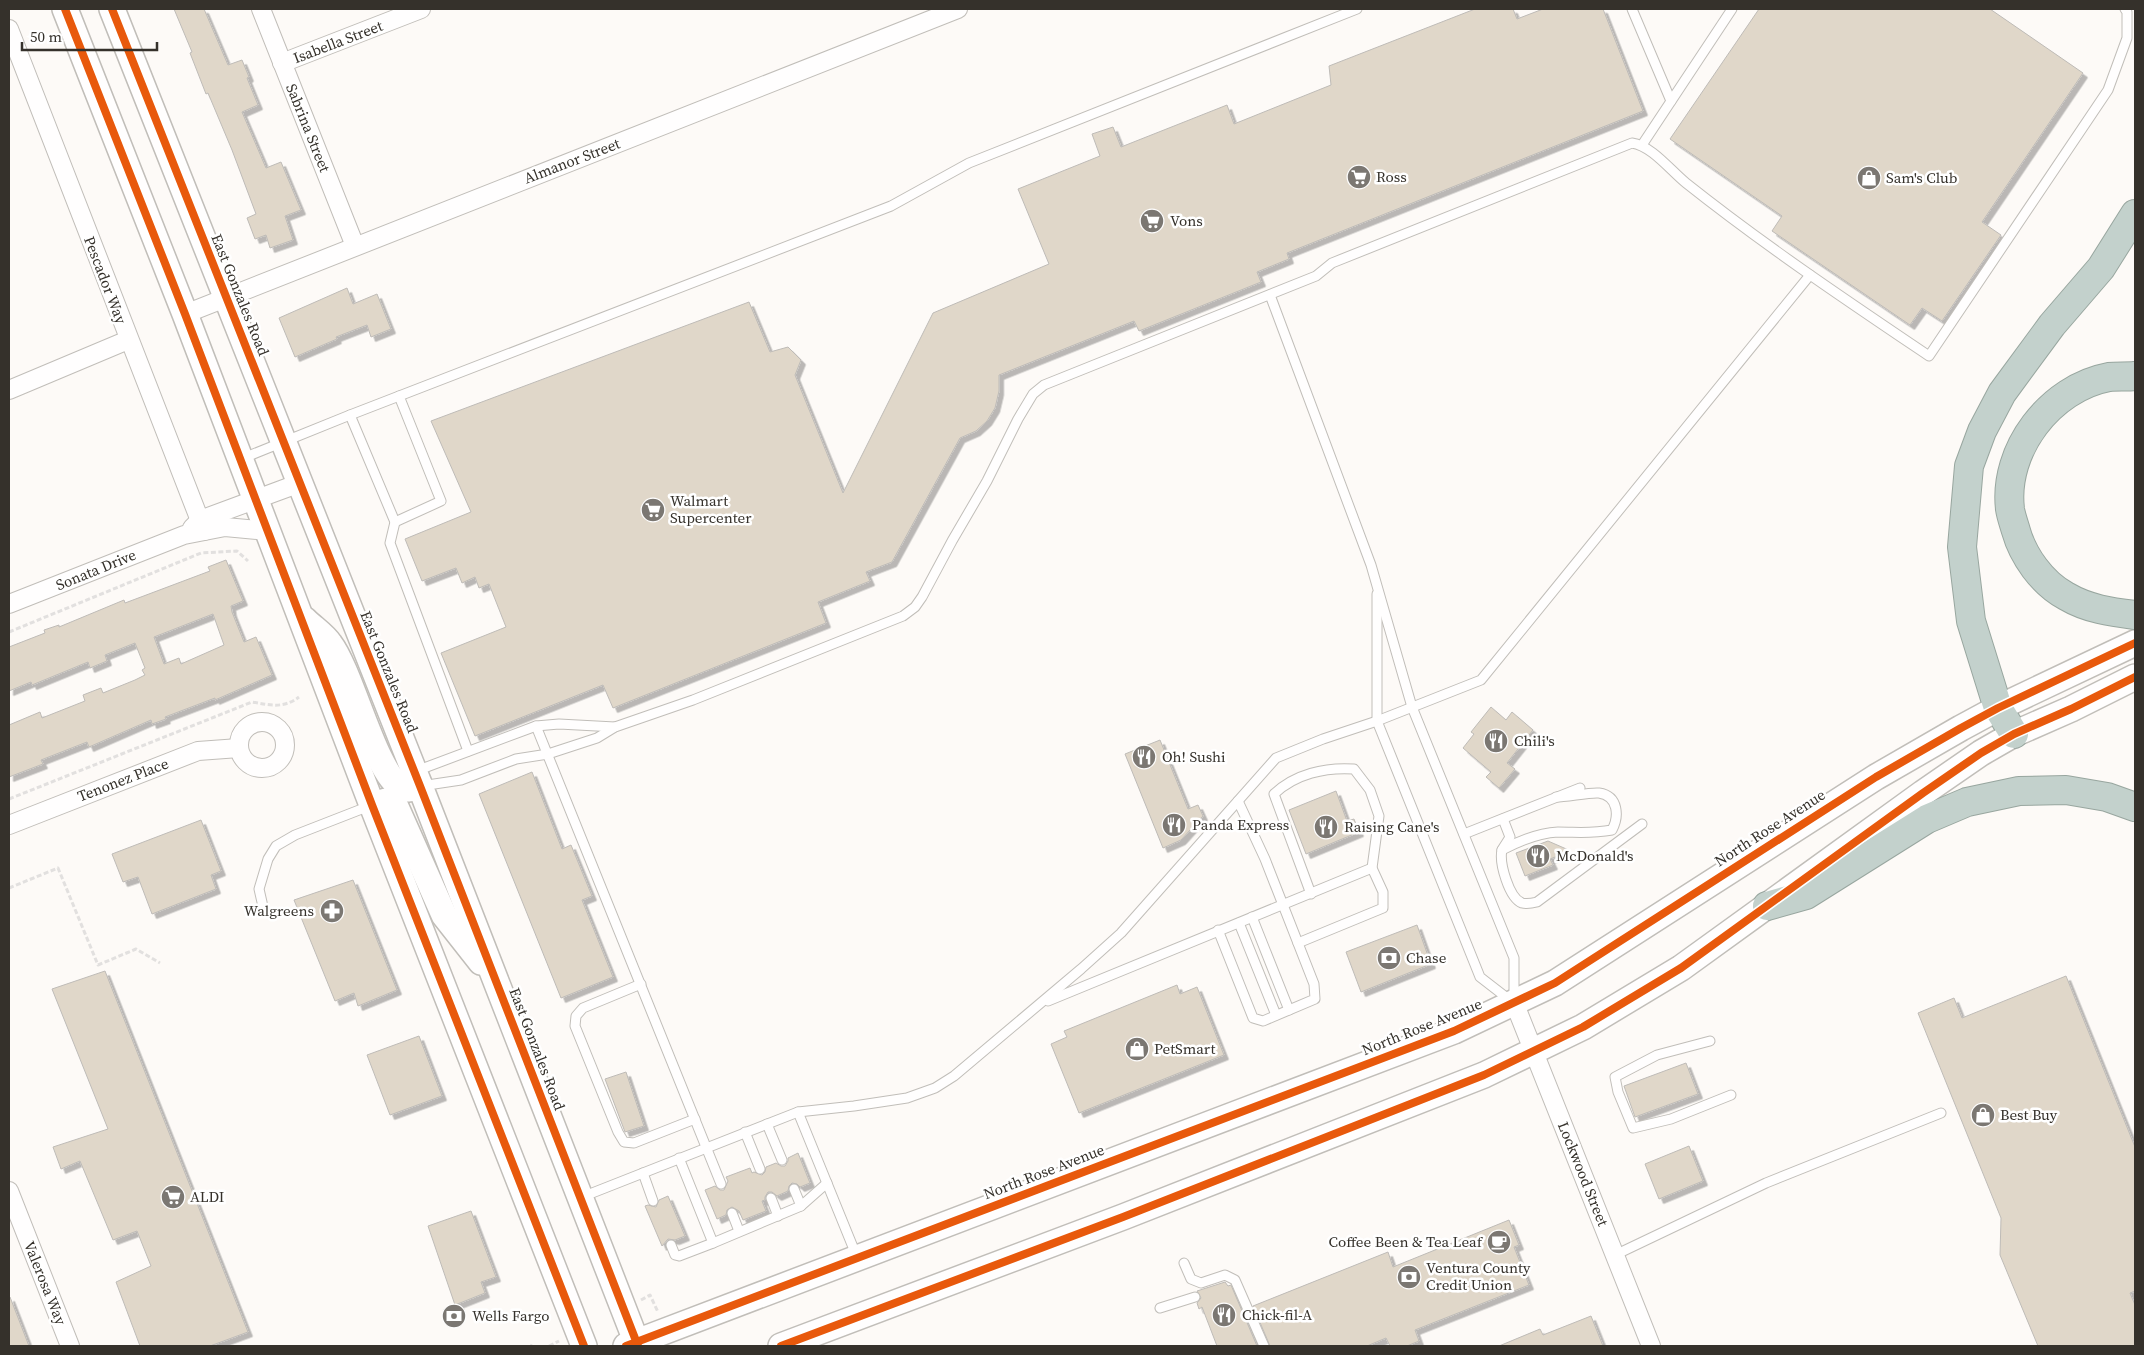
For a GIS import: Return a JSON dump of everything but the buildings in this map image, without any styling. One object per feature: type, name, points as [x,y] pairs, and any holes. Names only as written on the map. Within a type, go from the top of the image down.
[{"type":"highway","points":[[2014,734],[1998,708],[1971,621],[1962,548],[1969,466],[1982,431],[2002,393],[2052,325],[2101,268],[2135,214]]},
{"type":"highway","points":[[2135,376],[2108,378],[2078,387],[2056,402],[2035,424],[2020,447],[2011,475],[2010,509],[2021,547],[2047,582],[2065,596],[2096,609],[2135,615]]},
{"type":"highway","points":[[1767,906],[1806,895],[1927,819],[1967,802],[2019,791],[2066,790],[2107,797],[2135,807]]},
{"type":"main road","points":[[65,9],[241,459],[372,805],[584,1346]]},
{"type":"main road","name":"East Gonzales Road","points":[[112,9],[581,1197],[634,1345]]},
{"type":"main road","points":[[301,616],[330,644],[352,688],[379,756],[393,779],[401,787],[408,790],[417,779]]},
{"type":"main road","name":"North Rose Avenue","points":[[634,1345],[667,1330],[1445,1034],[1555,983],[1876,776],[1998,708],[2135,643]]},
{"type":"main road","points":[[781,1346],[1123,1217],[1484,1075],[1535,1052],[1583,1027],[1681,968],[1977,756],[2014,734],[2071,709],[2135,677]]},
{"type":"main road","points":[[372,805],[386,801],[396,807],[444,915],[494,977]]},
{"type":"street","name":"Sabrina Street","points":[[261,9],[355,246]]},
{"type":"street","name":"Isabella Street","points":[[282,64],[421,9]]},
{"type":"street","name":"Almanor Street","points":[[185,314],[958,9]]},
{"type":"street","name":"Pescador Way","points":[[9,29],[128,340],[202,526]]},
{"type":"street","points":[[9,390],[128,340]]},
{"type":"street","name":"Sonata Drive","points":[[9,604],[184,535],[256,499],[300,483]]},
{"type":"street","name":"Sonata Drive","points":[[202,526],[268,531]]},
{"type":"street","name":"Tenonez Place","points":[[9,825],[198,751],[239,748]]},
{"type":"street","name":"Lockwood Street","points":[[1514,1002],[1651,1346]]},
{"type":"street","name":"Valerosa Way","points":[[9,1191],[70,1346]]},
{"type":"lane","points":[[241,459],[891,206],[969,163],[1357,9]]},
{"type":"lane","points":[[1632,9],[1670,102]]},
{"type":"lane","points":[[1642,145],[1732,9]]},
{"type":"lane","points":[[417,779],[461,780],[516,759],[548,754],[597,738],[615,727],[693,700],[903,616],[915,607],[922,597],[952,540],[987,481],[1018,419],[1033,394],[1044,384],[1270,295],[1316,276],[1332,263],[1632,143],[1642,145],[1685,182],[1768,245],[1929,356],[2108,90],[2127,38],[2127,12],[2124,9]]},
{"type":"lane","points":[[581,1197],[798,1112],[907,1098],[935,1088],[954,1076],[1039,1005],[1120,933],[1276,758],[1323,739],[1377,721],[1480,680],[1810,275]]},
{"type":"lane","points":[[1270,295],[1371,565],[1412,707],[1514,958],[1514,1002]]},
{"type":"lane","points":[[395,522],[441,501],[399,396]]},
{"type":"lane","points":[[350,415],[395,522],[390,543],[468,751]]},
{"type":"lane","points":[[1377,588],[1377,721],[1480,977],[1514,1002]]},
{"type":"lane","points":[[417,779],[468,751],[536,726],[559,724],[615,727]]},
{"type":"lane","points":[[536,726],[721,1184]]},
{"type":"lane","points":[[1298,942],[1383,908],[1383,892],[1372,868],[1378,816],[1370,790],[1354,769],[1332,767],[1286,783],[1274,794],[1311,894]]},
{"type":"lane","points":[[1464,834],[1580,788]]},
{"type":"lane","points":[[1502,850],[1522,840],[1556,832],[1592,834],[1612,830],[1616,822],[1618,815],[1616,806],[1610,798],[1599,793],[1556,798]]},
{"type":"lane","points":[[1218,930],[1253,1018],[1263,1021],[1315,999],[1314,984],[1298,942],[1265,860],[1238,801]]},
{"type":"lane","points":[[264,911],[259,889],[268,859],[276,846],[295,835],[372,805]]},
{"type":"lane","points":[[1503,819],[1510,837],[1502,850],[1502,864],[1511,891],[1517,900],[1524,904],[1537,902],[1642,824]]},
{"type":"lane","points":[[1039,1005],[1372,868]]},
{"type":"lane","points":[[1252,917],[1288,1010]]},
{"type":"lane","points":[[1239,922],[1276,1015]]},
{"type":"lane","points":[[641,984],[583,1008],[576,1016],[576,1026],[618,1132],[624,1142],[634,1143],[695,1119]]},
{"type":"lane","points":[[1710,1041],[1657,1055],[1615,1077],[1618,1092],[1633,1128],[1671,1119],[1731,1094]]},
{"type":"lane","points":[[798,1112],[857,1258]]},
{"type":"lane","points":[[1615,1255],[1766,1183],[1941,1113]]},
{"type":"lane","points":[[768,1124],[782,1160]]},
{"type":"lane","points":[[745,1132],[760,1169]]},
{"type":"lane","points":[[679,1158],[713,1243]]},
{"type":"lane","points":[[642,1173],[654,1201]]},
{"type":"lane","points":[[671,1245],[675,1255],[680,1256],[713,1243],[801,1206],[827,1182]]},
{"type":"lane","points":[[794,1189],[801,1206]]},
{"type":"lane","points":[[771,1198],[778,1216]]},
{"type":"lane","points":[[732,1213],[739,1231]]},
{"type":"lane","points":[[1184,1263],[1190,1279],[1201,1283],[1225,1275],[1231,1282],[1264,1346]]},
{"type":"lane","points":[[1160,1308],[1195,1297]]},
{"type":"path","points":[[9,632],[202,553],[237,551],[248,561]]},
{"type":"path","points":[[9,799],[252,702],[278,706],[290,704],[299,698]]},
{"type":"path","points":[[9,888],[58,868],[98,965],[136,949],[160,963]]},
{"type":"cycle path","points":[[65,9],[185,314],[372,805],[584,1346]]},
{"type":"cycle path","points":[[112,9],[420,786],[638,1346]]},
{"type":"cycle path","points":[[626,1346],[1454,1031],[1555,983],[1876,777],[1961,728],[1998,708],[2135,643]]},
{"type":"cycle path","points":[[781,1346],[1123,1217],[1484,1075],[1583,1027],[1681,968],[1981,753],[2014,734],[2071,709],[2135,677]]},
{"type":"place","name":"Ross","points":[[1359,177]]},
{"type":"place","name":"Sam's Club","points":[[1869,178]]},
{"type":"place","name":"Vons","points":[[1152,221]]},
{"type":"place","name":"Walmart Supercenter","points":[[653,510]]},
{"type":"place","name":"Chili's","points":[[1496,741]]},
{"type":"place","name":"Oh! Sushi","points":[[1144,757]]},
{"type":"place","name":"Panda Express","points":[[1174,825]]},
{"type":"place","name":"Raising Cane's","points":[[1326,827]]},
{"type":"place","name":"McDonald's","points":[[1538,856]]},
{"type":"place","name":"Walgreens","points":[[332,911]]},
{"type":"place","name":"Chase","points":[[1389,958]]},
{"type":"place","name":"PetSmart","points":[[1137,1049]]},
{"type":"place","name":"Best Buy","points":[[1983,1115]]},
{"type":"place","name":"ALDI","points":[[173,1197]]},
{"type":"place","name":"Coffee Been & Tea Leaf","points":[[1499,1242]]},
{"type":"place","name":"Ventura County Credit Union","points":[[1409,1277]]},
{"type":"place","name":"Chick-fil-A","points":[[1224,1315]]},
{"type":"place","name":"Wells Fargo","points":[[454,1316]]}]
